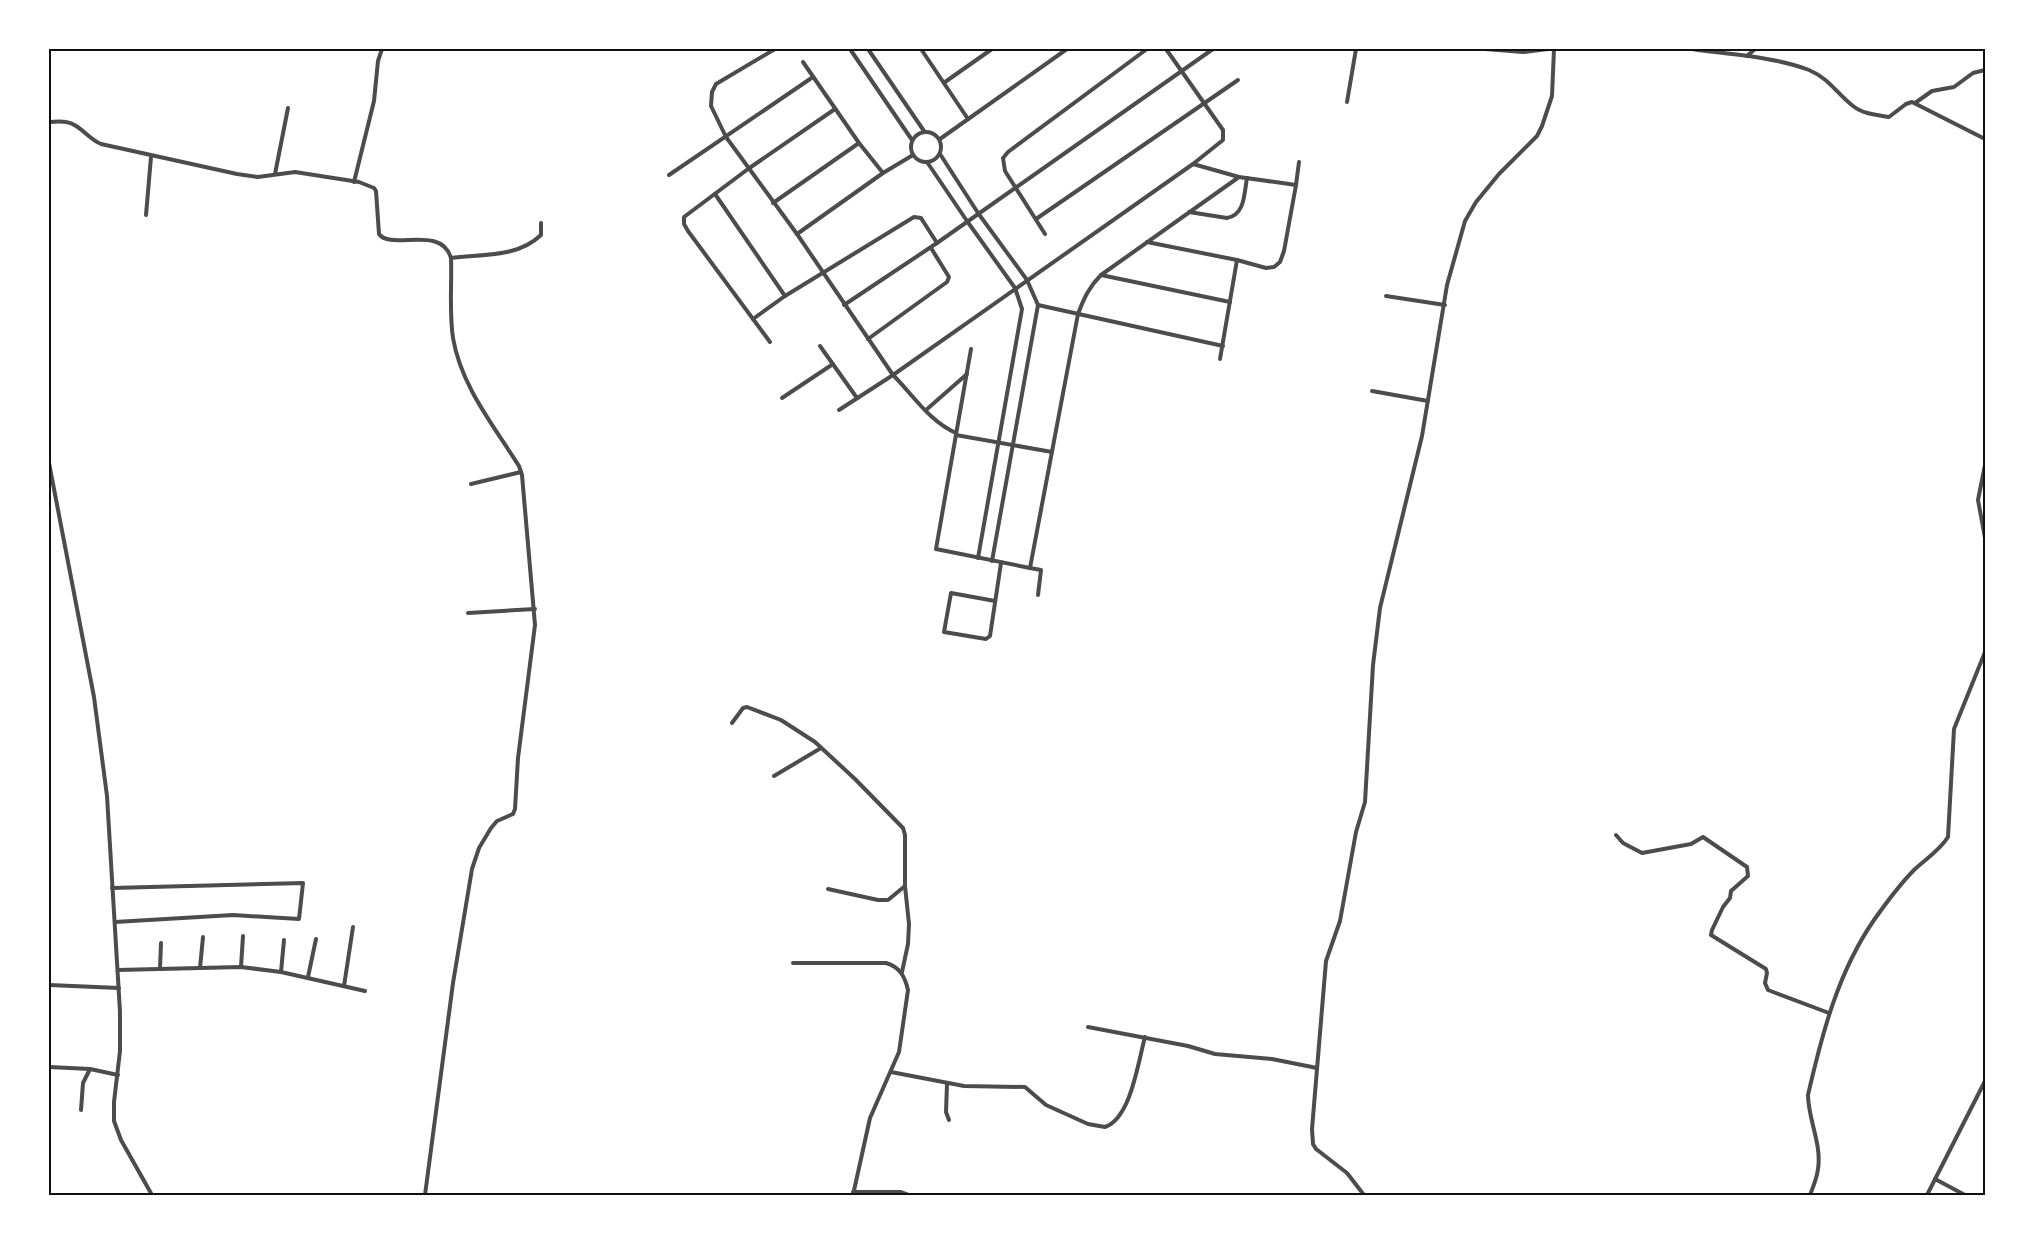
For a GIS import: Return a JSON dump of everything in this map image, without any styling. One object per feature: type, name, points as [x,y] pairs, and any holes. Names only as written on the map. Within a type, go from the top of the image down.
[{"type":"street","points":[[354,182],[374,101],[378,61],[382,49]]},
{"type":"street","points":[[775,49],[716,84],[712,92],[710,106],[726,137],[797,234],[893,375],[935,420],[945,428],[956,433],[956,436],[1052,452]]},
{"type":"street","points":[[850,49],[912,140]]},
{"type":"street","points":[[868,49],[924,131]]},
{"type":"street","points":[[922,49],[968,119]]},
{"type":"street","points":[[945,82],[992,49]]},
{"type":"street","points":[[940,139],[1067,49]]},
{"type":"street","points":[[1045,234],[1005,171],[1003,158],[1008,152],[1147,49]]},
{"type":"street","points":[[838,410],[893,375],[1193,164],[1223,140],[1223,130],[1166,49]]},
{"type":"street","points":[[844,305],[931,248],[1016,186],[1213,49]]},
{"type":"street","points":[[1347,102],[1356,49]]},
{"type":"street","points":[[1485,49],[1523,52],[1548,49]]},
{"type":"street","points":[[1364,1195],[1347,1173],[1322,1154],[1313,1144],[1312,1129],[1326,961],[1340,920],[1356,832],[1365,802],[1376,631],[1410,492],[1428,401],[1447,285],[1466,221],[1470,212],[1499,174],[1537,136],[1545,120],[1552,96],[1554,49]]},
{"type":"street","points":[[1692,49],[1747,56],[1808,70],[1827,80],[1853,107],[1868,114],[1892,117],[1909,102],[1915,103],[1985,139]]},
{"type":"street","points":[[1747,56],[1755,49]]},
{"type":"street","points":[[803,62],[858,143],[883,173]]},
{"type":"street","points":[[1915,103],[1932,90],[1950,88],[1973,73],[1985,70]]},
{"type":"street","points":[[669,175],[813,77]]},
{"type":"street","points":[[1036,219],[1238,80]]},
{"type":"street","points":[[275,174],[288,108]]},
{"type":"street","points":[[770,342],[684,224],[684,217],[688,212],[748,169],[835,109]]},
{"type":"street","points":[[49,122],[72,124],[93,141],[101,144],[236,174],[258,176],[295,172],[354,182],[374,188],[376,191],[382,238],[416,239],[442,243],[449,249],[451,258],[453,337],[458,358],[472,392],[521,472],[535,608],[534,634],[518,758],[515,809],[513,814],[497,821],[479,848],[472,868],[456,964],[425,1195]]},
{"type":"street","points":[[924,131],[932,132],[940,139],[942,149],[940,154],[933,160],[928,162],[919,160],[913,155],[911,149],[912,140],[917,134],[924,131]]},
{"type":"street","points":[[773,203],[858,143]]},
{"type":"street","points":[[940,154],[978,213],[1027,280],[1038,305],[992,561]]},
{"type":"street","points":[[797,234],[883,173],[913,155]]},
{"type":"street","points":[[146,215],[152,156]]},
{"type":"street","points":[[928,162],[967,222],[1015,288],[1022,309],[978,558]]},
{"type":"street","points":[[1147,242],[1237,260],[1266,268],[1274,267],[1280,262],[1299,162]]},
{"type":"street","points":[[1193,164],[1239,177],[1296,185]]},
{"type":"street","points":[[1030,568],[1078,314],[1091,284],[1239,177]]},
{"type":"street","points":[[1190,212],[1227,218],[1233,217],[1241,209],[1247,178]]},
{"type":"street","points":[[715,194],[784,296]]},
{"type":"street","points":[[754,319],[784,296],[914,217],[921,218],[938,243]]},
{"type":"street","points":[[451,258],[503,253],[520,248],[535,241],[541,235],[541,223]]},
{"type":"street","points":[[868,339],[948,282],[949,277],[931,248]]},
{"type":"street","points":[[1220,359],[1237,260]]},
{"type":"street","points":[[1101,275],[1230,302]]},
{"type":"street","points":[[1386,296],[1445,304]]},
{"type":"street","points":[[1038,305],[1223,346]]},
{"type":"street","points":[[820,346],[858,398]]},
{"type":"street","points":[[972,349],[936,549],[1041,570],[1038,595]]},
{"type":"street","points":[[782,398],[833,364]]},
{"type":"street","points":[[926,410],[967,374]]},
{"type":"street","points":[[1372,390],[1428,401]]},
{"type":"street","points":[[49,463],[99,731],[107,796],[121,1039],[114,1102],[114,1121],[121,1140],[152,1195]]},
{"type":"street","points":[[1985,465],[1978,500],[1985,538]]},
{"type":"street","points":[[472,484],[521,472]]},
{"type":"street","points":[[996,601],[951,593],[944,632],[986,639],[990,636],[996,601],[1001,563]]},
{"type":"street","points":[[468,613],[535,608]]},
{"type":"street","points":[[1810,1195],[1818,1168],[1818,1151],[1808,1104],[1808,1095],[1829,1012],[1853,959],[1874,921],[1913,871],[1942,846],[1948,837],[1954,729],[1985,652]]},
{"type":"street","points":[[732,723],[743,708],[750,707],[781,720],[821,748],[898,820],[905,835],[905,886],[909,924],[908,944],[902,972]]},
{"type":"street","points":[[774,776],[821,748]]},
{"type":"street","points":[[1616,835],[1623,843],[1642,853],[1693,844],[1703,837],[1748,867],[1748,876],[1732,891],[1712,930],[1711,936],[1766,969],[1765,983],[1768,990],[1829,1012]]},
{"type":"street","points":[[112,888],[303,884],[299,919],[233,915],[115,922]]},
{"type":"street","points":[[828,890],[888,900],[905,886]]},
{"type":"street","points":[[344,986],[353,927]]},
{"type":"street","points":[[241,967],[243,936]]},
{"type":"street","points":[[200,968],[203,937]]},
{"type":"street","points":[[308,977],[316,939]]},
{"type":"street","points":[[281,972],[284,940]]},
{"type":"street","points":[[160,969],[161,943]]},
{"type":"street","points":[[793,963],[886,963],[894,965],[902,972],[908,990],[899,1052],[870,1118],[853,1194],[901,1192],[909,1195]]},
{"type":"street","points":[[118,970],[241,967],[308,977],[365,991]]},
{"type":"street","points":[[49,984],[119,988]]},
{"type":"street","points":[[1088,1026],[1188,1046],[1215,1054],[1272,1059],[1317,1068]]},
{"type":"street","points":[[891,1072],[932,1079],[947,1084],[985,1088],[1025,1088],[1046,1105],[1088,1124],[1104,1127],[1117,1119],[1126,1105],[1145,1037]]},
{"type":"street","points":[[49,1067],[90,1069],[118,1075]]},
{"type":"street","points":[[82,1110],[83,1083],[90,1069]]},
{"type":"street","points":[[1926,1195],[1985,1080]]},
{"type":"street","points":[[947,1084],[946,1112],[949,1120]]},
{"type":"street","points":[[1934,1179],[1965,1195]]}]
